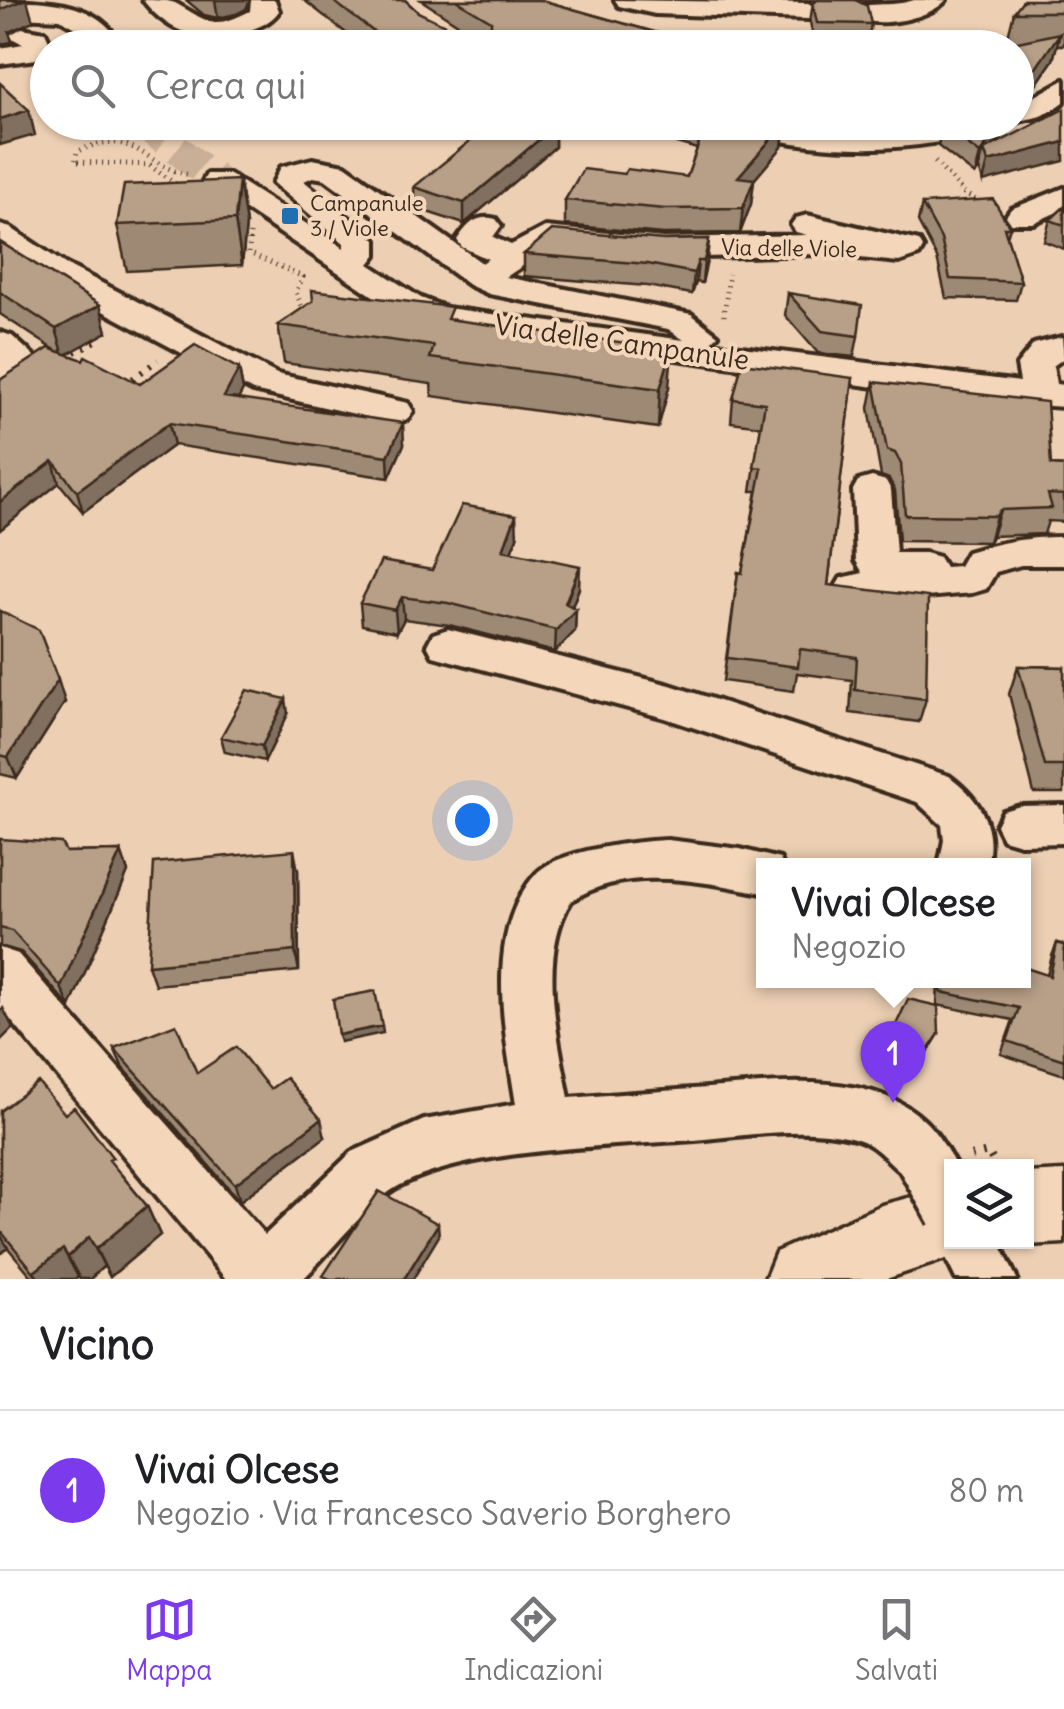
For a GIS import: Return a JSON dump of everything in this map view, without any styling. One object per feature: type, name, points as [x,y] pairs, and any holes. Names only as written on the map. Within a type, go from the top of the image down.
[{"type":"main road","points":[[803,1279],[882,1242],[944,1189]]},
{"type":"main road","points":[[1034,1209],[1064,1207]]},
{"type":"street","points":[[156,0],[191,30]]},
{"type":"street","points":[[628,0],[655,6],[808,10]]},
{"type":"street","points":[[861,12],[902,13],[920,9],[933,0]]},
{"type":"street","points":[[227,30],[261,17],[266,11],[263,2]]},
{"type":"street","points":[[0,8],[60,11],[84,18],[97,30]]},
{"type":"street","points":[[22,36],[30,37]]},
{"type":"street","points":[[0,56],[30,52]]},
{"type":"street","points":[[0,75],[30,74]]},
{"type":"street","points":[[1034,110],[1064,90]]},
{"type":"street","points":[[809,140],[914,140]]},
{"type":"street","points":[[349,266],[360,255],[360,240],[292,188],[288,183],[292,174],[312,168],[334,172],[481,278],[501,286],[700,333]]},
{"type":"street","name":"Via delle Campanule","points":[[203,186],[349,266],[408,305],[440,316],[1056,403]]},
{"type":"street","points":[[1022,216],[1064,197]]},
{"type":"street","name":"Via delle Viole","points":[[481,278],[546,237],[663,248],[820,244],[898,252],[907,248],[807,224]]},
{"type":"street","points":[[484,226],[473,240],[514,258]]},
{"type":"street","points":[[0,235],[53,271],[266,383],[395,411]]},
{"type":"street","points":[[1056,403],[1035,365],[1046,352],[1062,348]]},
{"type":"street","points":[[746,379],[1056,403]]},
{"type":"street","points":[[872,490],[876,561],[883,568],[981,562],[1021,551],[1064,551]]},
{"type":"street","points":[[856,588],[972,579],[981,562]]},
{"type":"street","points":[[448,645],[670,702],[933,788],[957,806],[969,832],[964,858]]},
{"type":"street","points":[[547,1125],[528,1005],[531,931],[554,886],[600,865],[646,860],[716,864],[756,873]]},
{"type":"street","points":[[0,970],[263,1279],[372,1171],[424,1146],[547,1125],[802,1107],[854,1112],[894,1129],[944,1187]]},
{"type":"street","points":[[972,1249],[988,1279]]},
{"type":"path","points":[[914,140],[964,193],[990,208]]},
{"type":"path","points":[[135,146],[87,145],[77,152],[76,162],[148,165],[203,186]]},
{"type":"path","points":[[251,220],[249,253],[303,278],[296,292],[304,308],[304,319]]},
{"type":"path","points":[[700,333],[714,316],[724,318],[728,276],[738,246]]},
{"type":"path","points":[[8,363],[46,364],[98,340]]},
{"type":"path","points":[[123,385],[184,341]]},
{"type":"building","points":[[0,0],[23,0],[0,10]]},
{"type":"building","points":[[332,0],[405,0],[418,12],[451,28],[491,27],[491,21],[456,0],[541,0],[647,30],[371,30]]},
{"type":"building","points":[[817,0],[855,0],[867,6],[871,24],[817,23],[813,4]]},
{"type":"building","points":[[1023,0],[1064,0],[1064,12],[1014,12]]},
{"type":"building","points":[[1060,33],[1034,69],[1034,39]]},
{"type":"building","points":[[0,83],[29,110],[0,119]]},
{"type":"building","points":[[1064,109],[1064,142],[988,162],[984,150],[1004,140],[1034,140],[1034,124]]},
{"type":"building","points":[[471,140],[538,140],[464,203],[414,187]]},
{"type":"building","points":[[700,140],[770,140],[738,177],[754,179],[743,208],[665,209],[565,200],[583,169],[624,174],[627,169],[687,177]]},
{"type":"building","points":[[962,140],[990,140],[980,154]]},
{"type":"building","points":[[239,180],[235,220],[117,225],[124,185]]},
{"type":"building","points":[[993,199],[1010,227],[1004,227],[1021,282],[950,279],[941,239],[922,204]]},
{"type":"building","points":[[1064,207],[1064,225],[1050,220]]},
{"type":"building","points":[[552,230],[664,240],[709,239],[704,261],[698,261],[694,273],[648,264],[524,254]]},
{"type":"building","points":[[0,242],[100,305],[56,329],[0,292]]},
{"type":"building","points":[[312,290],[452,307],[447,319],[672,349],[660,389],[430,358],[434,346],[278,325],[313,301]]},
{"type":"building","points":[[788,293],[862,305],[858,336],[822,331]]},
{"type":"building","points":[[195,345],[239,369],[224,397],[403,423],[388,456],[169,423],[77,491],[53,461],[0,502],[0,380],[49,348],[83,360],[85,356],[140,384]]},
{"type":"building","points":[[742,363],[853,378],[828,585],[928,597],[926,699],[855,690],[857,657],[800,649],[798,667],[727,658],[738,572],[742,573],[762,468],[754,467],[765,403],[733,399]]},
{"type":"building","points":[[874,382],[1047,402],[1051,465],[1064,466],[1064,495],[1048,494],[1052,508],[1000,510],[996,516],[905,515],[901,464],[895,453],[887,450]]},
{"type":"building","points":[[462,505],[516,515],[503,550],[580,566],[565,603],[576,609],[556,630],[448,603],[402,597],[395,610],[360,603],[381,561],[432,570]]},
{"type":"building","points":[[0,611],[39,630],[58,680],[8,757],[0,755]]},
{"type":"building","points":[[1018,666],[1064,667],[1064,766],[1045,766]]},
{"type":"building","points":[[247,690],[286,699],[262,746],[221,737]]},
{"type":"building","points":[[0,839],[61,843],[66,852],[121,851],[61,987],[12,931],[0,928]]},
{"type":"building","points":[[294,850],[295,951],[148,965],[154,863]]},
{"type":"building","points":[[1057,943],[1064,945],[1064,1060],[1007,1041],[1019,1008],[941,992],[941,988],[1031,988],[1031,970],[1050,976]]},
{"type":"building","points":[[375,991],[382,1026],[338,1035],[333,999]]},
{"type":"building","points":[[908,999],[938,1006],[939,1034],[925,1055],[889,1040]]},
{"type":"building","points":[[176,1024],[197,1073],[236,1047],[270,1089],[286,1078],[321,1119],[235,1184],[114,1048]]},
{"type":"building","points":[[38,1082],[65,1114],[74,1107],[113,1158],[109,1160],[147,1206],[96,1249],[89,1237],[68,1257],[63,1249],[34,1272],[0,1230],[0,1111]]},
{"type":"building","points":[[379,1191],[438,1224],[404,1279],[323,1276]]},
{"type":"tunnel","points":[[164,140],[218,181]]},
{"type":"place","name":"Campanule 3 / Viole","points":[[290,216]]},
{"type":"place","name":"Vivai Olcese","points":[[893,1103]]}]
